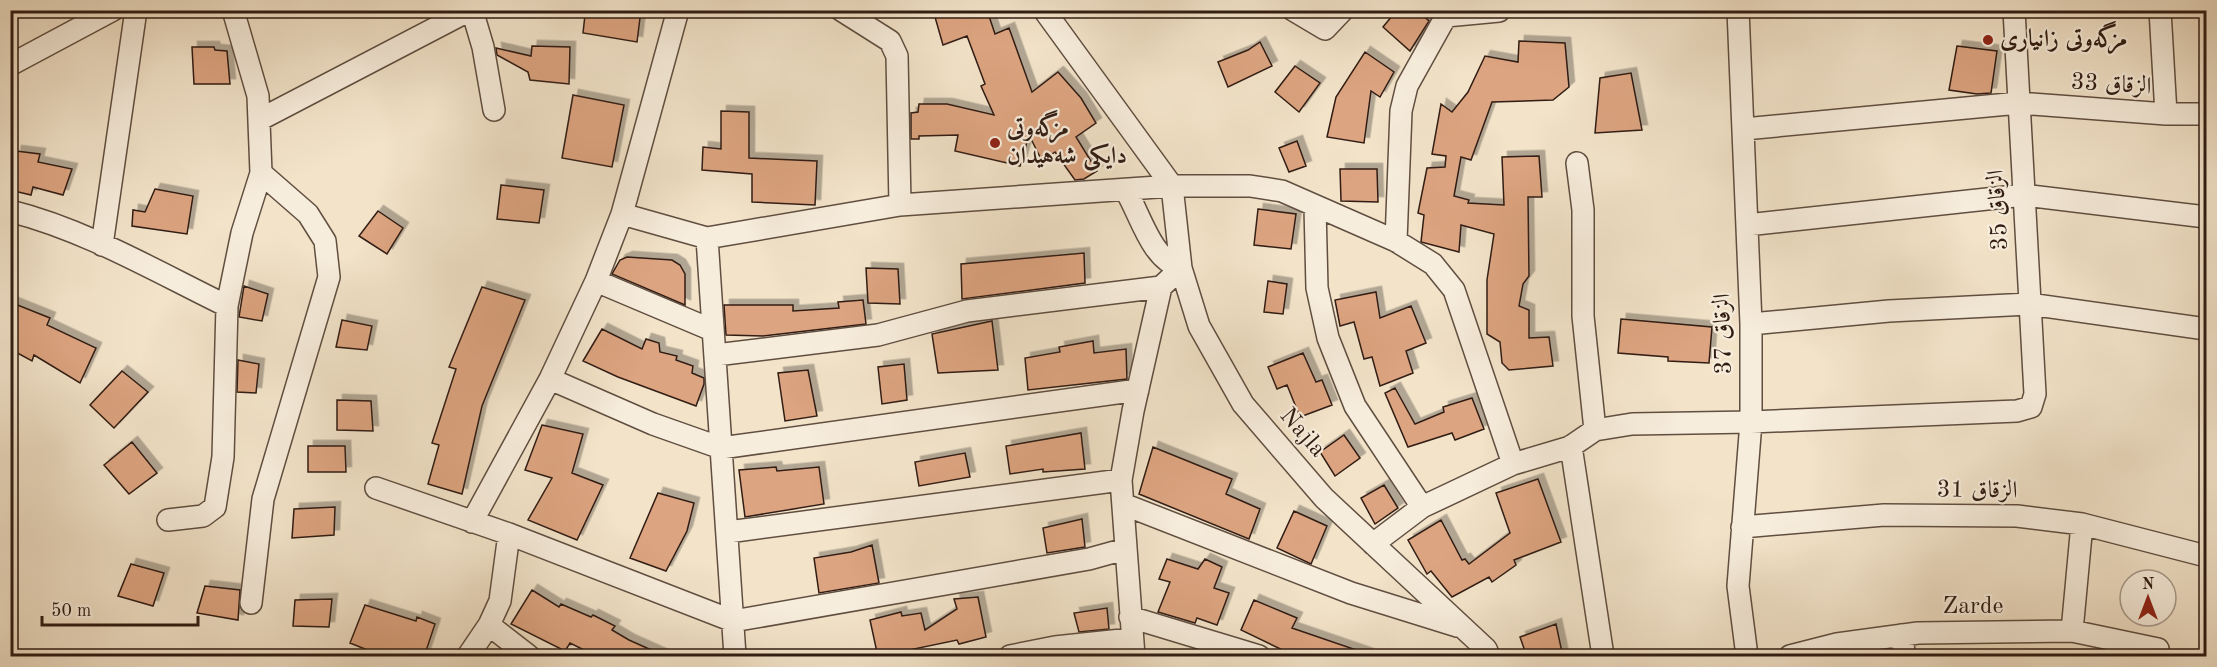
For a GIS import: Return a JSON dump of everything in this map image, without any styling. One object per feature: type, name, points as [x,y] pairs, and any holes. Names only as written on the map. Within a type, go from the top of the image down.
[{"type":"street","points":[[10,65],[113,10]]},
{"type":"street","points":[[102,245],[136,10]]},
{"type":"street","points":[[168,520],[203,516],[215,507],[223,457],[227,306],[242,233],[261,172],[258,96],[233,10]]},
{"type":"street","points":[[259,120],[471,10],[483,46],[494,110]]},
{"type":"street","points":[[472,522],[550,379],[596,281],[622,214],[678,10]]},
{"type":"street","points":[[841,10],[890,41],[897,56],[900,205]]},
{"type":"street","points":[[1044,10],[1172,186]]},
{"type":"street","points":[[1293,10],[1328,37],[1343,10]]},
{"type":"street","name":"الزقاق 37","points":[[1738,10],[1751,324],[1751,422],[1738,586],[1747,657]]},
{"type":"street","name":"الزقاق 35","points":[[1751,422],[2017,411],[2031,407],[2035,394],[2014,10]]},
{"type":"street","name":"الزقاق 33","points":[[1744,129],[2019,103],[2166,114],[2160,10]]},
{"type":"street","points":[[1396,241],[1401,111],[1407,86],[1443,13],[1499,11]]},
{"type":"street","points":[[2166,114],[2206,114]]},
{"type":"street","points":[[1577,162],[1582,210],[1582,316],[1595,430]]},
{"type":"street","points":[[251,603],[263,499],[329,277],[325,241],[308,214],[261,172]]},
{"type":"street","points":[[622,214],[707,238],[900,205],[1172,186],[1250,186],[1282,191],[1396,241],[1433,264],[1454,290],[1513,464]]},
{"type":"street","name":"Najla","points":[[1172,186],[1181,268],[1199,326],[1243,404],[1324,498],[1486,649],[1489,657]]},
{"type":"street","points":[[1010,657],[1054,647],[1132,648],[1121,480],[1161,287],[1181,268],[1169,264],[1151,239],[1126,190]]},
{"type":"street","points":[[1747,225],[2024,195],[2206,217]]},
{"type":"street","points":[[1315,207],[1317,288],[1328,338],[1355,406],[1422,507]]},
{"type":"street","points":[[10,211],[37,218],[102,245],[227,306]]},
{"type":"street","points":[[707,238],[735,657]]},
{"type":"street","points":[[596,281],[712,330]]},
{"type":"street","points":[[716,355],[878,334],[968,311],[1161,287]]},
{"type":"street","points":[[1751,324],[1889,311],[2029,304],[2206,329]]},
{"type":"street","points":[[550,379],[653,424],[721,448],[1138,390]]},
{"type":"street","points":[[1373,544],[1422,507],[1513,464],[1571,446],[1595,430],[1632,424],[1751,422]]},
{"type":"street","points":[[1571,446],[1603,657]]},
{"type":"street","points":[[728,532],[1121,480]]},
{"type":"street","points":[[376,488],[509,534],[733,621],[1089,559],[1125,549]]},
{"type":"street","points":[[1123,504],[1351,593],[1463,628]]},
{"type":"street","name":"الزقاق 31","points":[[1742,527],[1884,515],[2017,516],[2082,524],[2206,556]]},
{"type":"street","points":[[2072,631],[2082,524]]},
{"type":"street","points":[[468,657],[489,625],[500,601],[509,534]]},
{"type":"street","points":[[1130,617],[1258,657]]},
{"type":"street","points":[[489,625],[529,657]]},
{"type":"street","name":"Zarde","points":[[1790,657],[1837,644],[1900,635],[2072,631],[2158,649]]},
{"type":"street","points":[[1900,635],[1905,657]]},
{"type":"building","points":[[597,10],[641,10],[637,42],[583,33],[585,15],[598,17]]},
{"type":"building","points":[[933,10],[987,10],[995,34],[1009,28],[1032,92],[1058,72],[1081,98],[1096,123],[1076,137],[1097,171],[1084,179],[1075,180],[1055,152],[1042,161],[1029,135],[1020,166],[955,151],[958,135],[919,136],[919,139],[911,139],[911,113],[918,112],[919,104],[947,104],[994,115],[981,86],[985,84],[967,36],[943,45]]},
{"type":"building","points":[[1397,10],[1417,10],[1429,21],[1410,51],[1383,27]]},
{"type":"building","points":[[1519,41],[1565,43],[1569,87],[1553,100],[1492,102],[1471,160],[1461,157],[1454,196],[1469,200],[1468,203],[1504,205],[1502,157],[1539,156],[1542,197],[1528,197],[1529,276],[1523,284],[1519,306],[1529,310],[1529,338],[1549,337],[1553,366],[1509,370],[1502,363],[1500,342],[1487,334],[1487,280],[1494,234],[1461,225],[1459,252],[1421,242],[1424,215],[1418,213],[1427,168],[1445,167],[1446,156],[1432,154],[1441,104],[1452,112],[1468,92],[1485,56],[1518,62]]},
{"type":"building","points":[[1260,42],[1272,66],[1228,87],[1218,62],[1248,50]]},
{"type":"building","points":[[532,46],[570,47],[569,84],[530,80],[528,72],[497,55],[496,48],[531,56]]},
{"type":"building","points":[[1957,46],[1997,51],[1991,93],[1977,94],[1949,90]]},
{"type":"building","points":[[192,47],[214,47],[215,50],[227,51],[230,84],[194,84]]},
{"type":"building","points":[[1365,52],[1394,72],[1380,97],[1371,91],[1364,143],[1327,137],[1336,97]]},
{"type":"building","points":[[1295,66],[1320,83],[1299,112],[1275,92]]},
{"type":"building","points":[[1631,73],[1642,130],[1595,133],[1600,78]]},
{"type":"building","points":[[573,95],[624,105],[612,167],[562,158]]},
{"type":"building","points":[[721,111],[749,112],[749,158],[817,161],[815,205],[752,202],[752,174],[702,170],[703,147],[721,149]]},
{"type":"building","points":[[1297,141],[1306,166],[1289,172],[1279,148]]},
{"type":"building","points":[[16,151],[40,154],[38,162],[72,169],[63,195],[33,187],[31,195],[10,190]]},
{"type":"building","points":[[1340,169],[1377,169],[1378,202],[1341,201]]},
{"type":"building","points":[[501,185],[544,190],[539,223],[497,219]]},
{"type":"building","points":[[155,189],[193,196],[187,234],[132,226],[133,210],[145,212]]},
{"type":"building","points":[[1258,209],[1296,214],[1291,249],[1254,245]]},
{"type":"building","points":[[378,211],[403,228],[387,254],[359,236]]},
{"type":"building","points":[[1084,253],[1085,283],[962,299],[961,264]]},
{"type":"building","points":[[627,257],[672,260],[680,265],[685,274],[685,305],[612,274],[620,260]]},
{"type":"building","points":[[866,268],[898,269],[900,304],[868,303]]},
{"type":"building","points":[[1268,281],[1287,284],[1283,314],[1264,312]]},
{"type":"building","points":[[244,286],[268,294],[262,321],[239,317]]},
{"type":"building","points":[[482,287],[525,300],[482,406],[462,494],[428,484],[439,445],[432,443],[456,369],[449,367]]},
{"type":"building","points":[[1376,292],[1380,318],[1411,306],[1426,343],[1406,351],[1413,373],[1380,386],[1372,357],[1364,359],[1354,322],[1340,326],[1335,300]]},
{"type":"building","points":[[863,300],[866,324],[763,336],[726,335],[724,305],[793,305],[793,311],[839,308],[838,302]]},
{"type":"building","points":[[10,302],[50,318],[47,325],[96,348],[80,383],[34,355],[32,361],[10,349]]},
{"type":"building","points":[[1621,319],[1712,327],[1709,363],[1668,361],[1668,357],[1618,353]]},
{"type":"building","points":[[342,320],[372,326],[367,350],[336,347]]},
{"type":"building","points":[[992,321],[998,370],[938,373],[932,334]]},
{"type":"building","points":[[602,329],[642,349],[646,339],[659,343],[660,352],[677,356],[676,360],[693,366],[692,373],[704,378],[696,406],[618,377],[583,361]]},
{"type":"building","points":[[1093,341],[1094,353],[1126,349],[1127,379],[1028,390],[1025,358],[1060,352],[1059,347]]},
{"type":"building","points":[[1303,353],[1316,382],[1322,380],[1332,405],[1300,417],[1287,385],[1277,389],[1268,367]]},
{"type":"building","points":[[238,360],[259,364],[256,393],[237,392]]},
{"type":"building","points":[[904,364],[907,400],[882,404],[878,367]]},
{"type":"building","points":[[808,370],[817,416],[785,421],[778,373]]},
{"type":"building","points":[[122,371],[148,392],[114,428],[90,405]]},
{"type":"building","points":[[1395,388],[1415,424],[1444,412],[1443,407],[1472,398],[1484,429],[1455,440],[1452,433],[1408,447],[1385,393]]},
{"type":"building","points":[[337,400],[371,401],[373,431],[337,430]]},
{"type":"building","points":[[542,425],[583,434],[572,473],[603,485],[577,540],[528,520],[552,478],[525,470]]},
{"type":"building","points":[[1081,433],[1085,469],[1043,472],[1043,469],[1010,474],[1006,446]]},
{"type":"building","points":[[1344,435],[1360,458],[1335,476],[1320,452]]},
{"type":"building","points":[[132,442],[157,473],[129,494],[104,465]]},
{"type":"building","points":[[308,446],[345,446],[346,472],[308,472]]},
{"type":"building","points":[[1153,447],[1232,479],[1226,494],[1260,509],[1249,539],[1139,494]]},
{"type":"building","points":[[965,453],[970,477],[919,486],[915,462]]},
{"type":"building","points":[[776,467],[777,471],[819,467],[824,504],[745,517],[739,470]]},
{"type":"building","points":[[1538,479],[1561,542],[1514,560],[1516,565],[1492,582],[1489,577],[1452,597],[1431,571],[1427,574],[1408,540],[1441,520],[1462,560],[1465,559],[1469,564],[1510,533],[1496,493]]},
{"type":"building","points":[[1384,485],[1398,508],[1375,524],[1361,498]]},
{"type":"building","points":[[658,493],[694,503],[687,531],[666,571],[630,558]]},
{"type":"building","points":[[335,507],[334,535],[292,538],[294,509]]},
{"type":"building","points":[[1294,511],[1327,526],[1311,564],[1277,548]]},
{"type":"building","points":[[1082,519],[1085,547],[1047,553],[1043,528]]},
{"type":"building","points":[[872,545],[879,583],[819,593],[814,558],[851,552]]},
{"type":"building","points":[[1167,559],[1198,569],[1205,559],[1222,567],[1214,588],[1229,593],[1217,625],[1197,618],[1195,623],[1158,612],[1170,582],[1159,579]]},
{"type":"building","points":[[131,564],[164,573],[153,606],[118,596]]},
{"type":"building","points":[[205,586],[240,590],[238,620],[197,613]]},
{"type":"building","points":[[532,590],[559,607],[561,604],[591,617],[593,615],[615,626],[612,630],[629,640],[667,657],[598,657],[570,643],[565,651],[511,624]]},
{"type":"building","points":[[978,597],[986,637],[959,644],[957,640],[909,650],[910,653],[897,657],[878,657],[870,620],[901,612],[902,616],[921,613],[925,630],[957,609],[954,599]]},
{"type":"building","points":[[332,599],[329,627],[293,626],[295,600]]},
{"type":"building","points":[[1254,600],[1297,618],[1292,628],[1368,654],[1368,657],[1297,657],[1241,630]]},
{"type":"building","points":[[365,605],[416,621],[417,617],[435,624],[424,657],[385,657],[350,643]]},
{"type":"building","points":[[1107,608],[1109,629],[1079,632],[1074,613]]},
{"type":"building","points":[[1556,624],[1563,657],[1527,657],[1520,637]]},
{"type":"place","name":"مزگەوتی زانیاری","points":[[1988,40]]},
{"type":"place","name":"مزگەوتی دایکی شەهیدان","points":[[995,143]]}]
